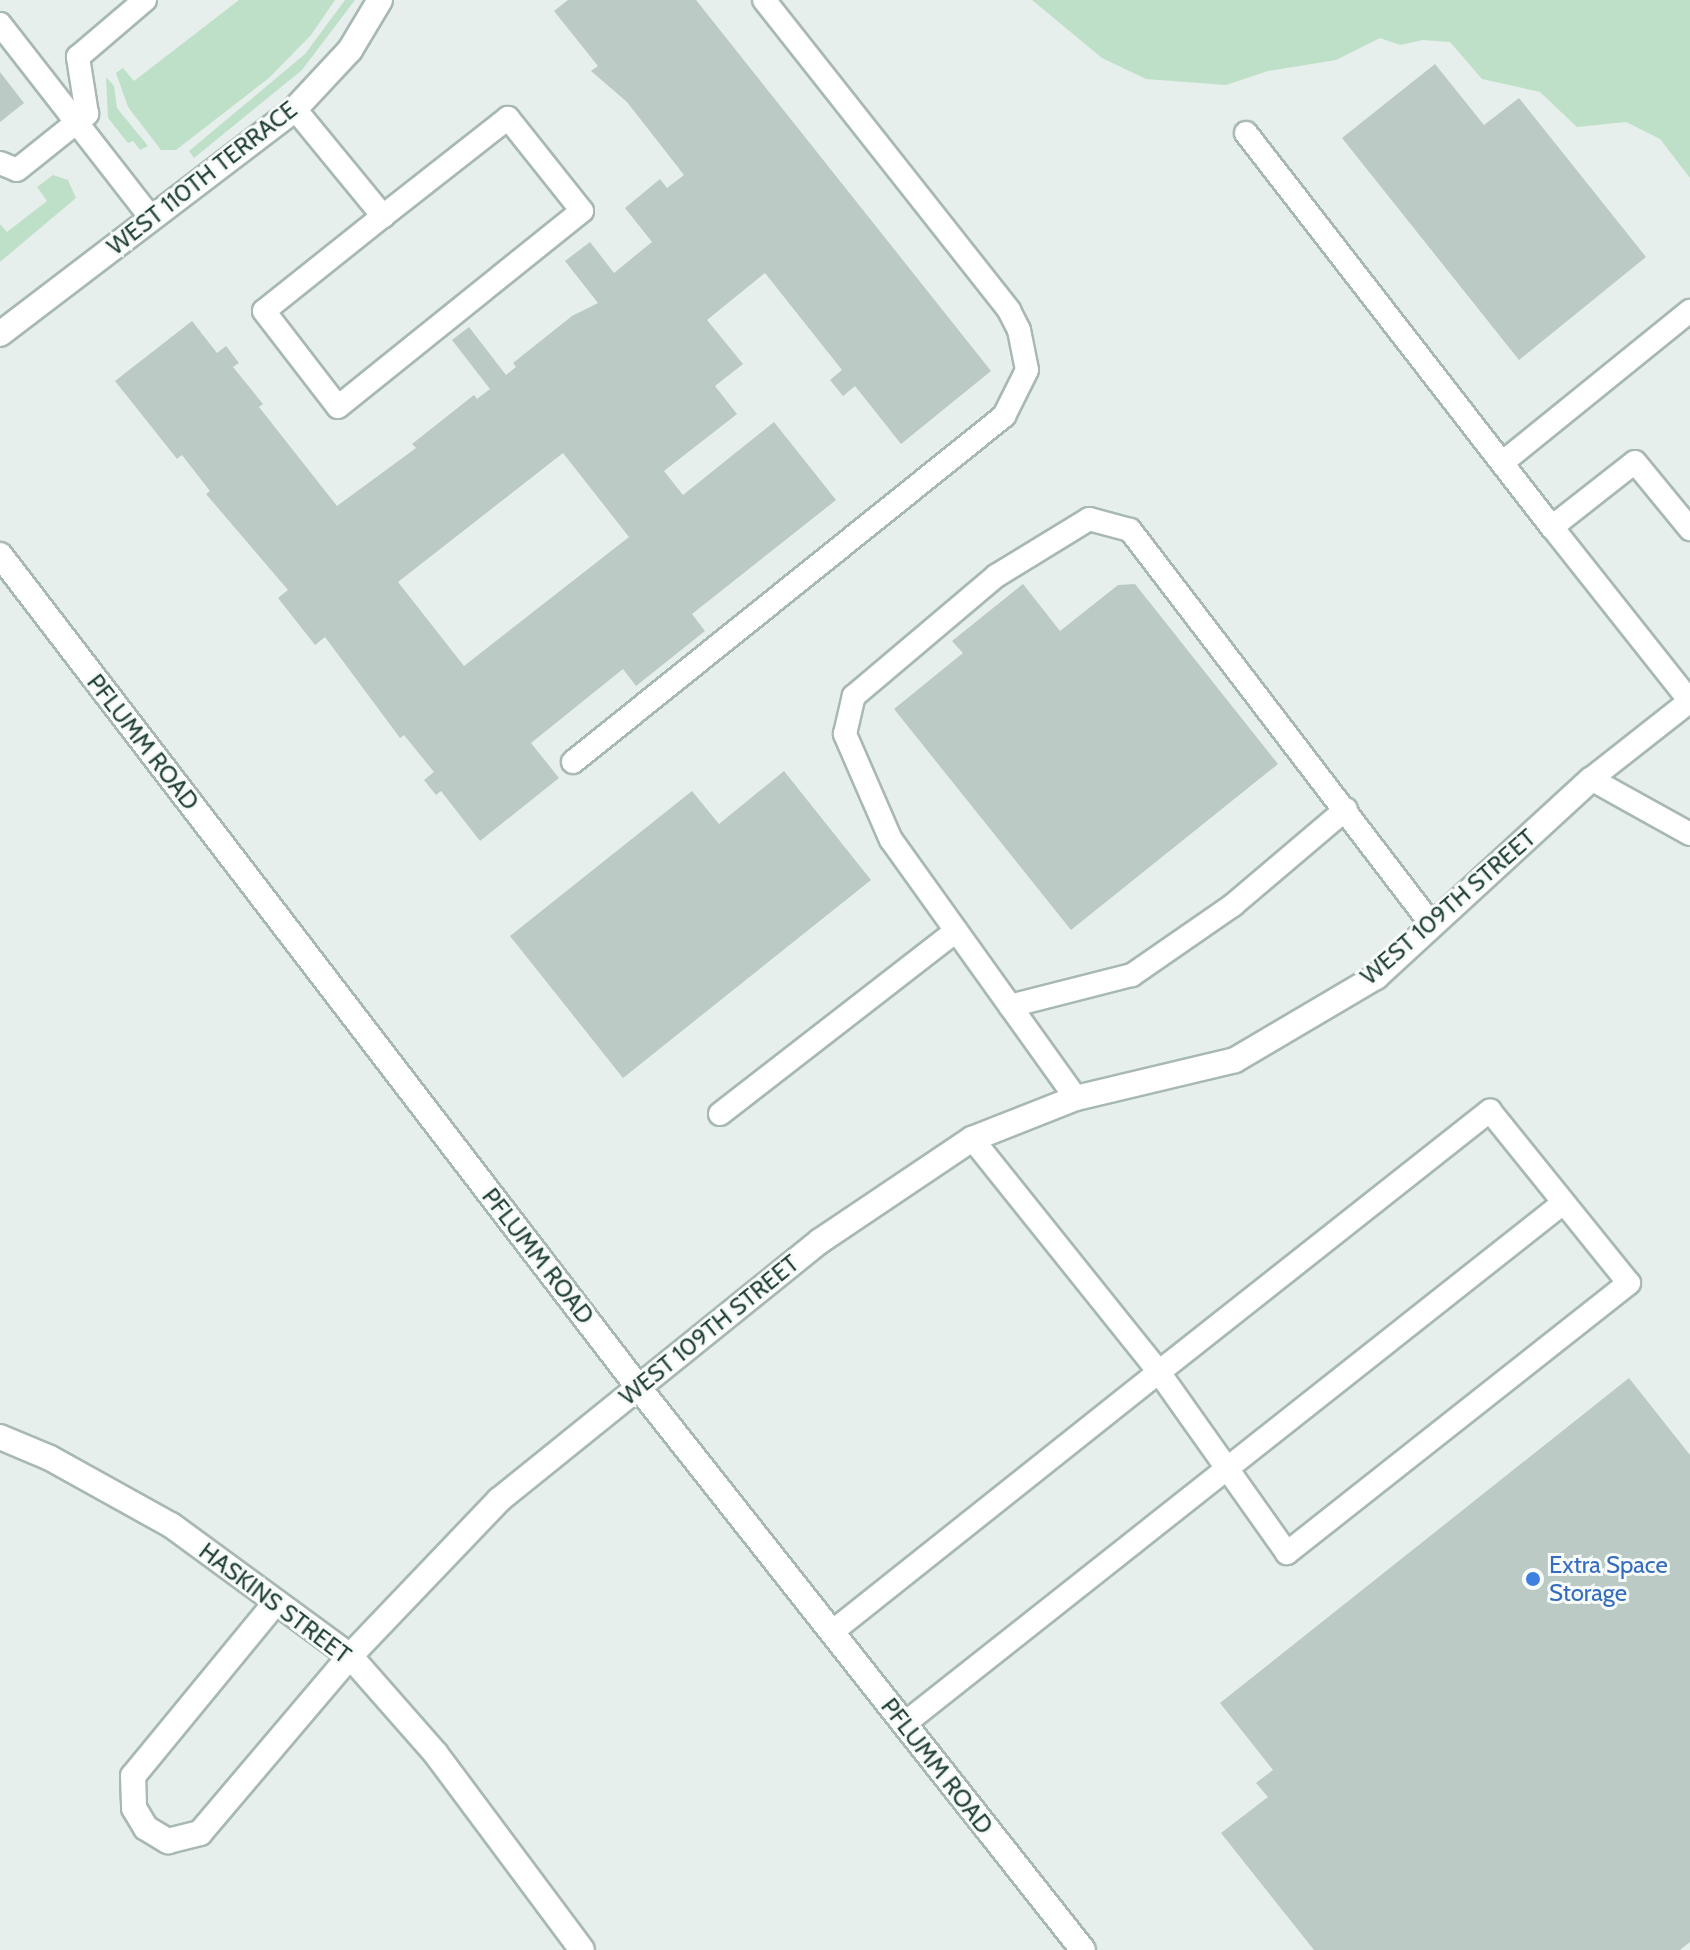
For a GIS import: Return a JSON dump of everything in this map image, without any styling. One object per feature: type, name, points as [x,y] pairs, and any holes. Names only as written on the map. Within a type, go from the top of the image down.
[{"type":"street","name":"WEST 110TH TERRACE","points":[[0,334],[295,109],[350,50],[380,0]]},
{"type":"street","name":"PFLUMM ROAD","points":[[0,555],[639,1388],[1083,1950]]},
{"type":"street","name":"WEST 109TH STREET","points":[[276,1602],[133,1776],[134,1808],[146,1828],[168,1841],[200,1833],[350,1656],[499,1500],[820,1241],[972,1139],[1076,1098],[1235,1060],[1376,977],[1591,779]]},
{"type":"street","name":"HASKINS STREET","points":[[0,1437],[138,1505],[350,1656],[445,1766],[582,1950]]},
{"type":"lane","points":[[0,163],[17,170],[87,114],[78,57],[145,0]]},
{"type":"lane","points":[[573,762],[1004,416],[1027,370],[1019,330],[1009,310],[764,0]]},
{"type":"lane","points":[[0,24],[151,218]]},
{"type":"lane","points":[[295,109],[383,216]]},
{"type":"lane","points":[[508,118],[582,211],[338,407],[264,311],[383,216],[508,118]]},
{"type":"lane","points":[[1246,133],[1690,701],[1591,779],[1690,834]]},
{"type":"lane","points":[[1502,463],[1690,311]]},
{"type":"lane","points":[[1552,527],[1635,462],[1690,529]]},
{"type":"lane","points":[[1076,1098],[891,840],[845,734],[854,696],[996,576],[1089,519],[1130,530],[1432,925]]},
{"type":"lane","points":[[1010,1006],[1132,975],[1233,905],[1346,809]]},
{"type":"lane","points":[[720,1114],[956,931]]},
{"type":"lane","points":[[832,1632],[1159,1372],[1490,1111],[1629,1283],[1287,1553],[1224,1470],[1159,1372],[972,1139]]},
{"type":"lane","points":[[904,1724],[1563,1203]]},
{"type":"green space","points":[[239,0],[335,0],[311,35],[269,78],[176,150],[161,150],[128,107],[116,73],[123,68],[134,81]]},
{"type":"green space","points":[[345,0],[355,0],[302,70],[194,158],[189,151],[305,54]]},
{"type":"green space","points":[[1032,0],[1690,0],[1690,178],[1660,139],[1626,122],[1577,127],[1540,92],[1482,79],[1450,42],[1423,40],[1400,45],[1380,38],[1336,60],[1268,71],[1226,85],[1146,79],[1102,58]]},
{"type":"green space","points":[[106,77],[114,86],[117,108],[148,146],[140,150],[133,141],[128,143],[108,118]]},
{"type":"green space","points":[[53,175],[68,180],[76,198],[0,262],[0,224],[7,232],[47,201],[37,187]]},
{"type":"building","points":[[568,0],[696,0],[991,371],[901,444],[855,386],[843,396],[830,380],[842,370],[765,273],[707,320],[743,364],[715,386],[737,414],[664,471],[683,495],[774,422],[836,500],[692,614],[705,631],[636,686],[623,669],[531,743],[559,778],[480,841],[441,791],[436,795],[424,780],[434,772],[404,735],[400,738],[325,637],[315,645],[278,598],[288,590],[206,494],[210,491],[182,455],[177,459],[115,381],[192,321],[217,353],[226,346],[239,363],[233,367],[263,404],[259,407],[337,506],[416,448],[412,444],[474,395],[477,399],[490,389],[452,340],[469,327],[506,375],[516,367],[513,363],[572,316],[598,303],[565,261],[590,242],[614,273],[652,242],[625,208],[660,179],[667,188],[684,175],[627,102],[591,71],[598,66],[554,11]],"holes":[[[563,453],[629,537],[464,666],[398,582]]]},
{"type":"building","points":[[1435,64],[1484,125],[1519,98],[1646,257],[1519,360],[1342,138]]},
{"type":"building","points":[[0,72],[24,103],[0,122]]},
{"type":"building","points":[[1023,584],[1060,631],[1118,585],[1135,584],[1278,764],[1071,930],[894,709],[963,653],[952,641]]},
{"type":"building","points":[[784,771],[871,880],[623,1078],[510,936],[692,791],[719,824]]},
{"type":"building","name":"Extra Space Storage","points":[[1629,1378],[1690,1455],[1690,1942],[1680,1950],[1314,1950],[1221,1833],[1268,1797],[1256,1783],[1273,1770],[1220,1703]]},
{"type":"place","name":"Extra Space Storage","points":[[1533,1579]]}]
